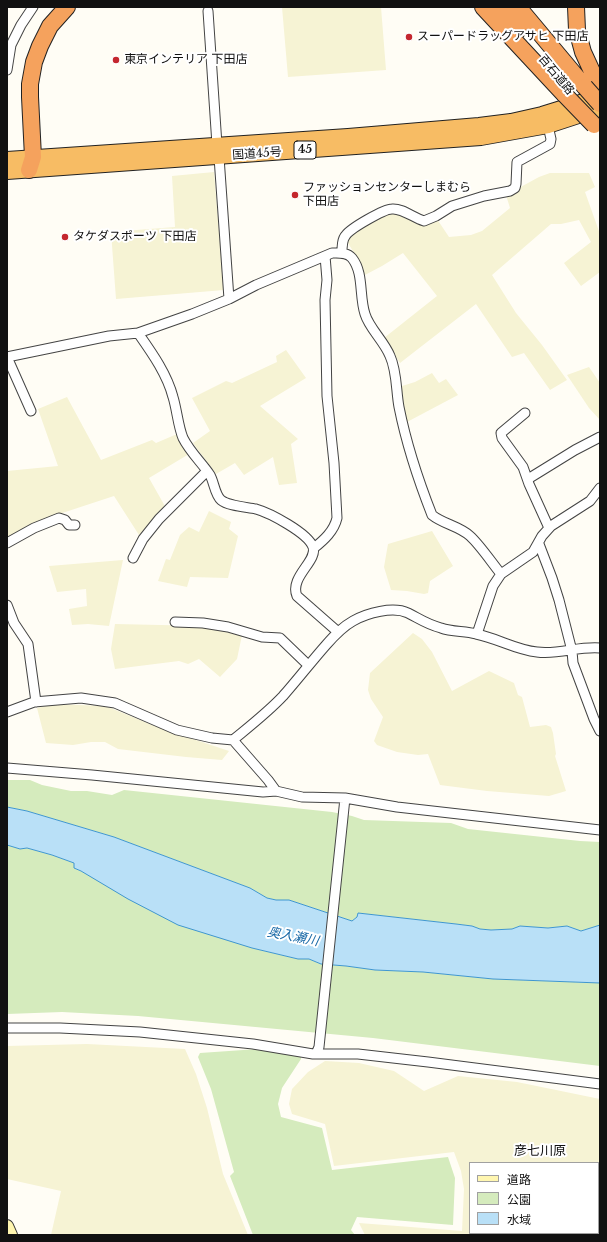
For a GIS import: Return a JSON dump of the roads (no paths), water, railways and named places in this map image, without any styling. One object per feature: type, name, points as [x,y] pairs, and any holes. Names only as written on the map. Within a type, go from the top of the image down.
[{"type":"highway","points":[[29,161],[22,82],[27,57],[35,38],[48,17],[58,7]]},
{"type":"highway","points":[[29,161],[30,84],[34,62],[50,26],[67,7]]},
{"type":"highway","points":[[483,7],[586,90]]},
{"type":"highway","name":"百石道路","points":[[499,7],[600,104]]},
{"type":"highway","name":"百石道路","points":[[518,7],[586,90]]},
{"type":"highway","points":[[576,7],[578,30],[583,52],[586,90],[598,123]]},
{"type":"highway","name":"国道45号","points":[[218,151],[510,121],[542,114],[586,90]]},
{"type":"highway","name":"国道45号","points":[[7,159],[29,161],[481,138],[548,126],[598,123]]},
{"type":"highway","name":"国道45号","points":[[7,172],[29,161]]},
{"type":"main road","points":[[7,1226],[11,1235]]},
{"type":"street","points":[[7,70],[12,45],[33,7]]},
{"type":"street","points":[[208,11],[229,299]]},
{"type":"street","points":[[342,253],[345,235],[384,211],[392,209],[398,210],[424,221],[436,216],[452,206],[484,196],[510,191],[515,188],[517,162],[550,144],[551,139],[548,126]]},
{"type":"street","points":[[31,411],[8,355],[109,336],[138,333],[229,299],[256,285],[332,253],[342,253],[351,256],[355,262],[359,276],[360,293],[365,315],[390,356],[408,441],[432,515],[438,520],[458,528],[470,536],[501,574]]},
{"type":"street","points":[[314,548],[324,541],[335,526],[337,518],[334,463],[327,396],[327,280],[325,256]]},
{"type":"street","points":[[138,333],[166,378],[173,396],[184,439],[210,476],[220,500],[226,503],[269,514],[299,531],[306,537],[314,548],[313,554],[294,589],[297,596],[338,632]]},
{"type":"street","points":[[525,413],[501,433],[502,438],[523,467],[549,528]]},
{"type":"street","points":[[528,479],[575,450],[600,437]]},
{"type":"street","points":[[133,558],[143,539],[159,519],[207,471]]},
{"type":"street","points":[[477,634],[493,586],[501,574],[533,552],[539,544],[542,536],[549,528],[590,501],[600,488]]},
{"type":"street","points":[[7,543],[34,528],[59,518],[65,520],[69,525],[75,525]]},
{"type":"street","points":[[539,544],[552,578],[572,651],[572,663],[600,731]]},
{"type":"street","points":[[7,605],[14,623],[28,644],[36,702]]},
{"type":"street","points":[[233,740],[259,719],[282,697],[338,632],[353,620],[378,611],[399,610],[408,613],[425,623],[442,629],[477,634],[524,650],[539,653],[558,653],[600,648]]},
{"type":"street","points":[[175,622],[203,623],[228,627],[262,637],[280,638],[308,665]]},
{"type":"street","points":[[7,712],[36,702],[81,698],[115,703],[177,730],[212,738],[233,740],[276,791]]},
{"type":"street","points":[[7,768],[263,792],[276,791],[302,797],[600,830]]},
{"type":"street","points":[[317,1050],[345,801]]},
{"type":"street","points":[[7,1028],[60,1028],[140,1032],[366,1055],[600,1084]]},
{"type":"water","name":"奥入瀬川","points":[[7,807],[27,811],[114,837],[250,888],[267,898],[289,900],[352,921],[357,917],[358,913],[472,926],[480,929],[491,930],[512,929],[520,926],[548,928],[567,926],[581,931],[600,925],[600,983],[493,979],[423,972],[375,970],[321,964],[309,959],[298,959],[252,948],[178,925],[128,899],[74,868],[74,863],[27,848],[20,849],[7,845]]},
{"type":"place","name":"スーパードラッグアサヒ 下田店","points":[[409,37]]},
{"type":"place","name":"東京インテリア 下田店","points":[[116,60]]},
{"type":"place","name":"ファッションセンターしまむら 下田店","points":[[295,195]]},
{"type":"place","name":"タケダスポーツ 下田店","points":[[65,237]]},
{"type":"district","name":"彦七川原","points":[[540,1151]]}]
